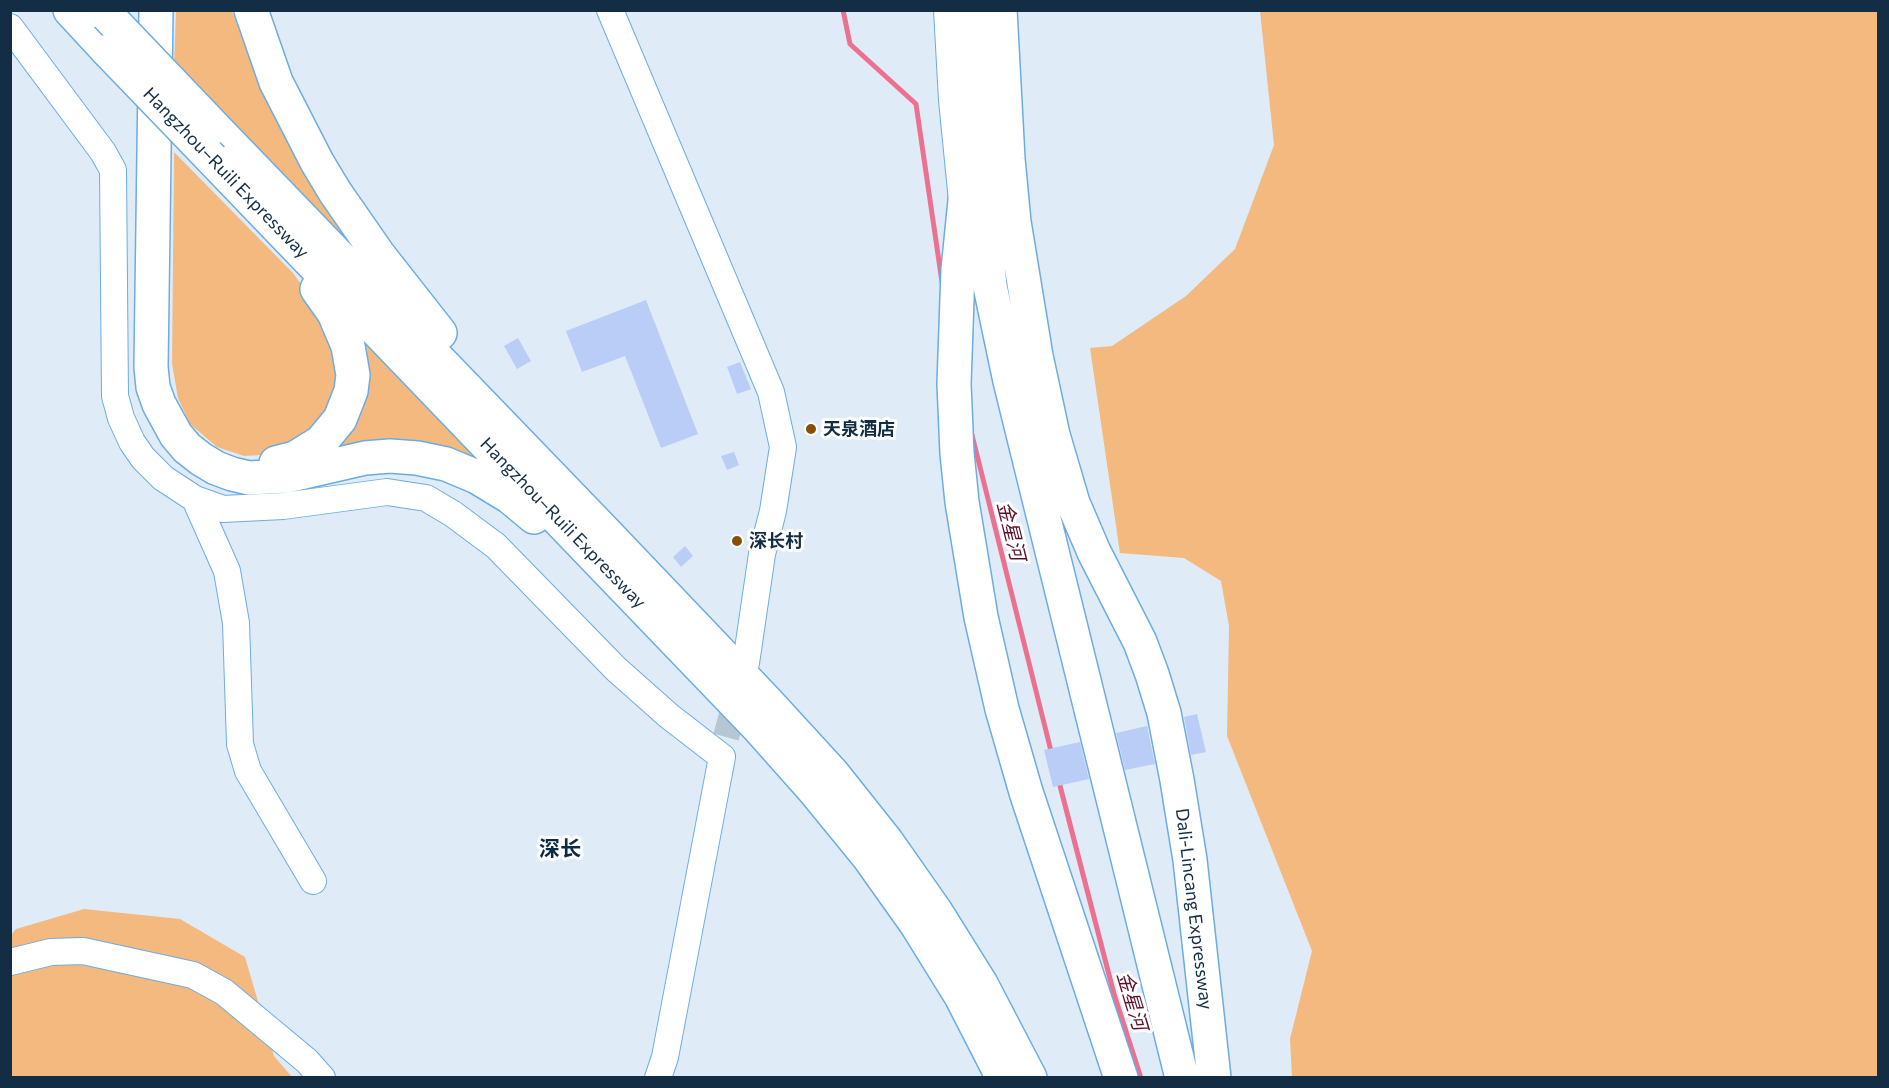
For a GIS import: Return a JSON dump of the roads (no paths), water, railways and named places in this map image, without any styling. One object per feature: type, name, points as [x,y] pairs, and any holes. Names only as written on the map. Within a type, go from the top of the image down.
[{"type":"highway","name":"Hangzhou–Ruili Expressway","points":[[70,10],[786,757],[868,856],[917,925],[981,1033],[1003,1077]]},
{"type":"highway","points":[[156,10],[151,367],[153,387],[159,404],[176,435],[187,448],[208,464],[232,474],[249,477],[287,476],[354,460],[390,456],[417,458],[446,464],[477,477],[510,497],[647,611]]},
{"type":"highway","points":[[168,10],[163,351],[167,385],[179,416],[208,448],[236,461],[266,464],[281,462],[295,458],[315,446],[332,431],[340,419],[351,391],[353,375],[348,346],[342,329],[325,298],[212,159]]},
{"type":"highway","points":[[251,10],[266,57],[288,108],[317,162],[356,222],[403,288],[512,415],[604,531]]},
{"type":"highway","points":[[970,10],[990,98],[963,218],[958,270],[954,384],[962,502],[981,617],[1002,709],[1026,792],[1121,1077]]},
{"type":"highway","points":[[1000,10],[980,188],[990,286],[1013,392],[1182,1077]]},
{"type":"highway","name":"Hangzhou–Ruili Expressway","points":[[105,13],[804,741],[860,808],[912,877],[959,948],[997,1012],[1030,1077]]},
{"type":"highway","name":"Dali-Lincang Expressway","points":[[990,98],[1008,159],[1024,290],[1053,435],[1073,503],[1094,552],[1140,642],[1152,674],[1169,741],[1190,860],[1214,1077]]},
{"type":"street","points":[[610,10],[771,392],[783,447],[773,511],[762,554],[746,663]]},
{"type":"street","points":[[947,10],[952,100],[963,218]]},
{"type":"street","points":[[10,27],[103,152],[113,170],[115,396],[132,442],[143,458],[163,478],[195,499],[223,509],[283,506],[387,492],[426,498],[453,514],[496,546],[616,669],[669,716],[724,747],[667,1071]]},
{"type":"street","points":[[195,499],[227,571],[236,622],[240,744],[248,771],[313,881]]},
{"type":"street","points":[[10,962],[51,952],[83,951],[193,975],[224,992],[322,1077]]},
{"type":"waterway","name":"金星河","points":[[843,10],[850,44],[916,104],[942,282]]},
{"type":"waterway","name":"金星河","points":[[972,435],[1052,755]]},
{"type":"waterway","name":"金星河","points":[[1058,778],[1114,994],[1141,1078]]},
{"type":"tunnel","points":[[726,737],[739,689]]},
{"type":"place","name":"天泉酒店","points":[[811,429]]},
{"type":"place","name":"深长村","points":[[737,541]]},
{"type":"district","name":"深长","points":[[560,849]]}]
